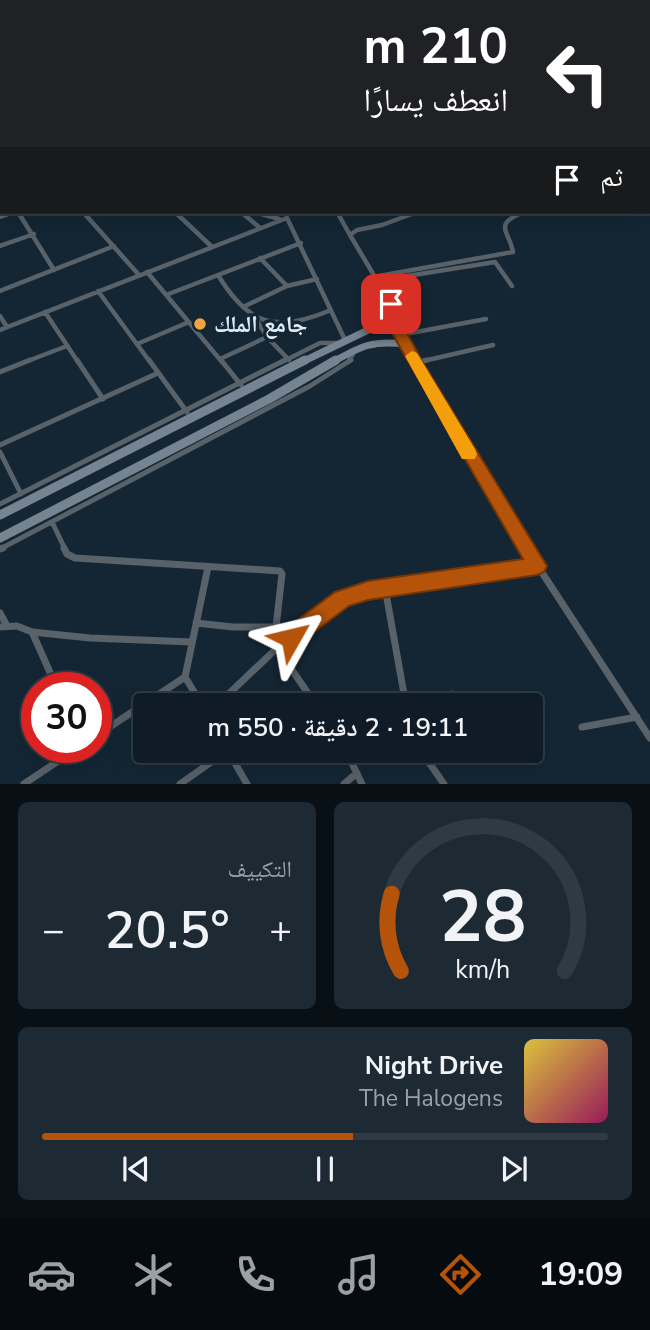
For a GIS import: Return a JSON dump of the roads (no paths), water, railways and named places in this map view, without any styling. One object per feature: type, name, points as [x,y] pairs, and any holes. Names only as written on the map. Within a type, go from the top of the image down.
[{"type":"main road","points":[[0,515],[72,474],[396,317]]},
{"type":"main road","points":[[360,334],[368,344]]},
{"type":"main road","points":[[0,537],[87,498],[356,349],[368,344],[403,339]]},
{"type":"street","points":[[18,214],[34,234],[54,270]]},
{"type":"street","points":[[85,214],[139,275]]},
{"type":"street","points":[[177,214],[211,246]]},
{"type":"street","points":[[243,214],[259,227]]},
{"type":"street","points":[[269,214],[279,219]]},
{"type":"street","points":[[338,214],[391,304],[403,339],[416,363],[537,566],[650,738]]},
{"type":"street","points":[[350,236],[357,230],[382,225],[412,214]]},
{"type":"street","points":[[374,279],[513,252],[503,233],[504,225],[510,217],[518,214]]},
{"type":"street","points":[[0,330],[279,219],[290,219],[342,341],[323,342],[72,474],[0,504]]},
{"type":"street","points":[[0,246],[34,234]]},
{"type":"street","points":[[166,295],[301,243]]},
{"type":"street","points":[[0,291],[114,246]]},
{"type":"street","points":[[260,258],[287,286]]},
{"type":"street","points":[[374,279],[495,262],[512,286]]},
{"type":"street","points":[[147,272],[241,385]]},
{"type":"street","points":[[218,275],[255,318],[267,337],[289,360]]},
{"type":"street","points":[[243,307],[287,286],[317,279]]},
{"type":"street","points":[[98,291],[187,412]]},
{"type":"street","points":[[255,318],[278,326],[303,321],[331,310]]},
{"type":"street","points":[[45,312],[103,399]]},
{"type":"street","points":[[0,316],[7,327]]},
{"type":"street","points":[[403,339],[486,319]]},
{"type":"street","points":[[137,344],[189,322]]},
{"type":"street","points":[[220,359],[267,337]]},
{"type":"street","points":[[416,363],[493,345]]},
{"type":"street","points":[[0,372],[67,346]]},
{"type":"street","points":[[0,445],[158,373]]},
{"type":"street","points":[[0,452],[20,494]]},
{"type":"street","points":[[0,549],[52,522],[87,498]]},
{"type":"street","points":[[52,522],[66,554],[75,558],[281,572],[276,627],[277,648],[308,693]]},
{"type":"street","points":[[230,693],[277,648],[342,599],[385,588],[537,566]]},
{"type":"street","points":[[195,693],[185,677],[208,568]]},
{"type":"street","points":[[385,588],[404,693]]},
{"type":"street","points":[[0,613],[3,626],[17,626],[32,632],[90,638],[192,642]]},
{"type":"street","points":[[196,623],[233,627],[276,627]]},
{"type":"street","points":[[32,632],[50,672]]},
{"type":"street","points":[[112,725],[185,677]]},
{"type":"street","points":[[583,727],[637,717]]},
{"type":"street","points":[[24,784],[55,763]]},
{"type":"street","points":[[180,784],[210,763]]},
{"type":"street","points":[[234,763],[247,784]]},
{"type":"street","points":[[352,763],[362,784]]},
{"type":"street","points":[[429,763],[444,784]]},
{"type":"street","points":[[344,784],[357,773]]},
{"type":"street","points":[[193,775],[197,784]]},
{"type":"place","name":"جامع الملك","points":[[200,324]]}]
